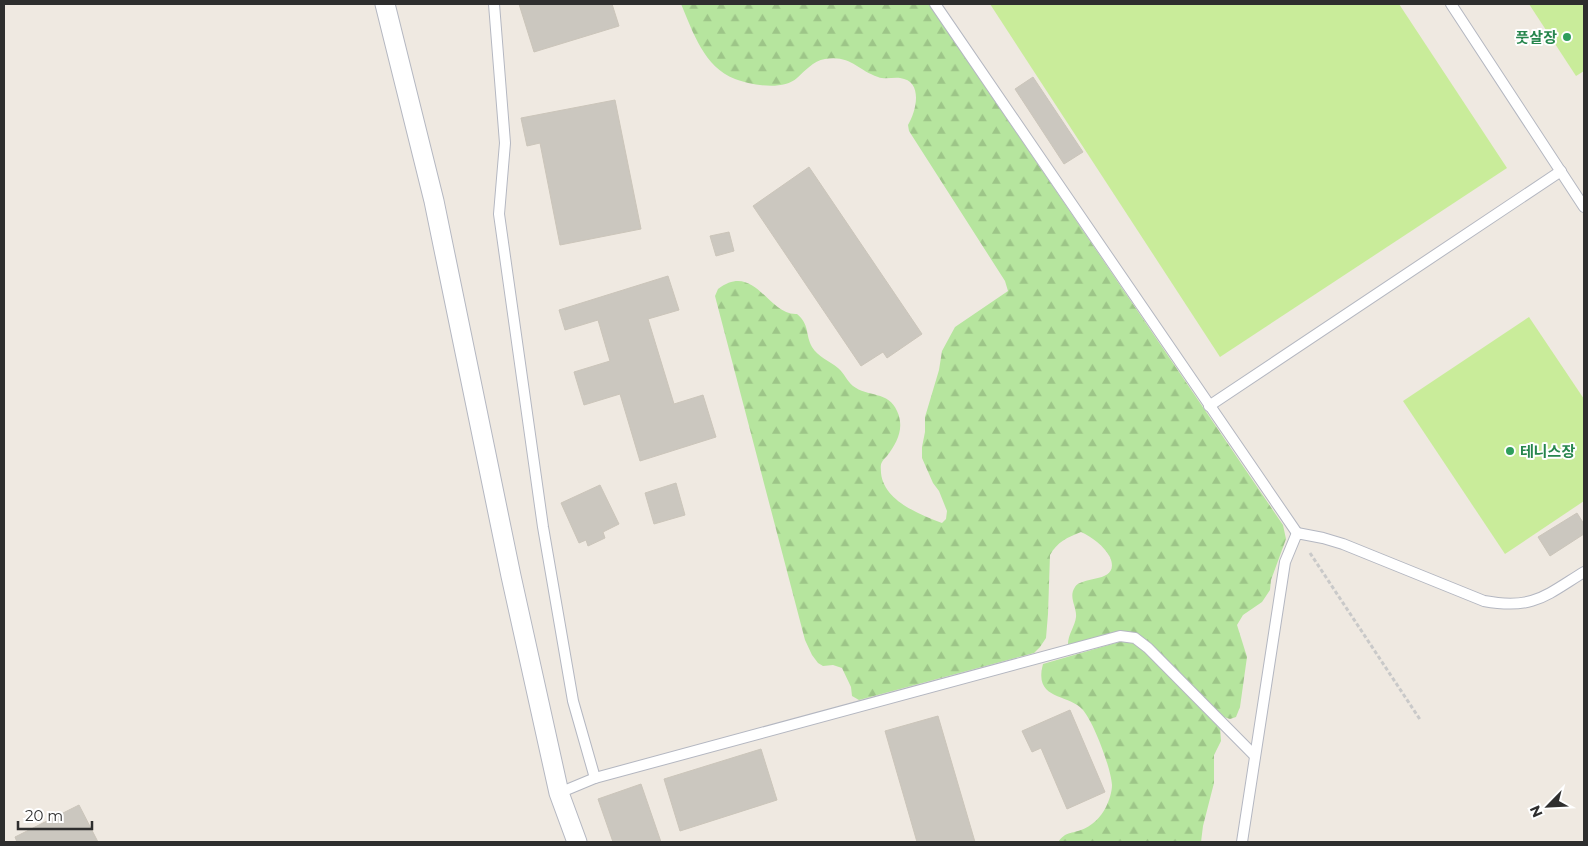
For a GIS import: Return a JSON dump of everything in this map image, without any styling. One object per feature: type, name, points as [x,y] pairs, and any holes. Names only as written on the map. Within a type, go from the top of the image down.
[{"type":"street","points":[[385,4],[434,201],[511,576],[559,793],[577,842]]},
{"type":"lane","points":[[494,4],[504,143],[499,214],[543,527],[573,701],[594,778]]},
{"type":"lane","points":[[934,4],[1297,534],[1323,538],[1343,544],[1484,602],[1502,605],[1516,605],[1540,599],[1584,572]]},
{"type":"lane","points":[[1450,4],[1584,207]]},
{"type":"lane","points":[[1209,406],[1561,171]]},
{"type":"lane","points":[[1242,842],[1285,562],[1297,534]]},
{"type":"lane","points":[[559,793],[594,778],[1120,636],[1135,638],[1148,648],[1256,756]]},
{"type":"path","points":[[1297,534],[1421,721]]},
{"type":"green space","points":[[681,4],[929,4],[1283,525],[1286,539],[1271,580],[1270,590],[1262,602],[1243,615],[1237,625],[1247,657],[1240,707],[1236,717],[1230,719],[1224,717],[1150,643],[1137,634],[1121,632],[1068,647],[1076,617],[1072,594],[1075,587],[1079,583],[1106,575],[1112,566],[1110,557],[1104,549],[1093,539],[1081,532],[1063,540],[1050,555],[1046,638],[1034,653],[859,700],[852,696],[851,687],[842,668],[833,665],[823,666],[818,663],[805,640],[715,296],[718,289],[731,282],[742,281],[752,285],[778,307],[787,312],[797,314],[806,326],[810,342],[817,354],[838,368],[853,386],[889,400],[897,411],[900,429],[894,446],[881,463],[884,483],[896,499],[904,505],[913,511],[942,523],[946,519],[947,511],[922,458],[922,447],[925,417],[939,370],[942,351],[955,327],[1008,291],[1005,281],[909,131],[908,125],[914,113],[916,98],[915,91],[908,80],[881,78],[848,61],[834,58],[817,62],[791,82],[775,86],[758,85],[735,79],[715,66],[707,57],[695,37]]},
{"type":"green space","points":[[990,4],[1399,4],[1507,168],[1220,357]]},
{"type":"green space","name":"풋살장","points":[[1529,4],[1584,4],[1584,71],[1576,76]]},
{"type":"green space","name":"테니스장","points":[[1529,317],[1584,399],[1584,501],[1505,554],[1403,401]]},
{"type":"green space","points":[[1119,642],[1132,642],[1145,650],[1220,727],[1221,741],[1214,755],[1214,783],[1201,842],[1058,842],[1066,835],[1088,827],[1099,818],[1108,802],[1112,785],[1105,757],[1097,735],[1087,716],[1077,705],[1048,690],[1043,684],[1041,676],[1043,664]]},
{"type":"building","points":[[519,4],[612,4],[619,26],[534,52]]},
{"type":"building","points":[[1033,77],[1083,152],[1064,164],[1015,89]]},
{"type":"building","points":[[615,100],[641,229],[560,245],[540,143],[527,146],[521,118]]},
{"type":"building","points":[[809,167],[922,334],[887,358],[883,352],[861,366],[753,206]]},
{"type":"building","points":[[729,232],[734,251],[716,256],[710,236]]},
{"type":"building","points":[[668,276],[679,310],[648,319],[674,404],[703,395],[716,437],[640,461],[620,394],[584,405],[574,372],[610,361],[598,320],[565,330],[559,310]]},
{"type":"building","points":[[676,483],[685,515],[654,524],[645,493]]},
{"type":"building","points":[[600,485],[619,524],[603,532],[605,538],[588,546],[586,540],[579,543],[561,503]]},
{"type":"building","points":[[1577,513],[1584,524],[1584,534],[1550,556],[1538,537]]},
{"type":"building","points":[[1070,710],[1105,792],[1067,809],[1041,748],[1032,752],[1022,731]]},
{"type":"building","points":[[938,716],[975,842],[917,842],[885,731]]},
{"type":"building","points":[[761,749],[777,800],[680,831],[664,779]]},
{"type":"building","points":[[641,784],[661,842],[613,842],[598,799]]},
{"type":"building","points":[[79,805],[98,842],[17,842],[15,837]]},
{"type":"place","name":"풋살장","points":[[1567,37]]},
{"type":"place","name":"테니스장","points":[[1510,451]]}]
